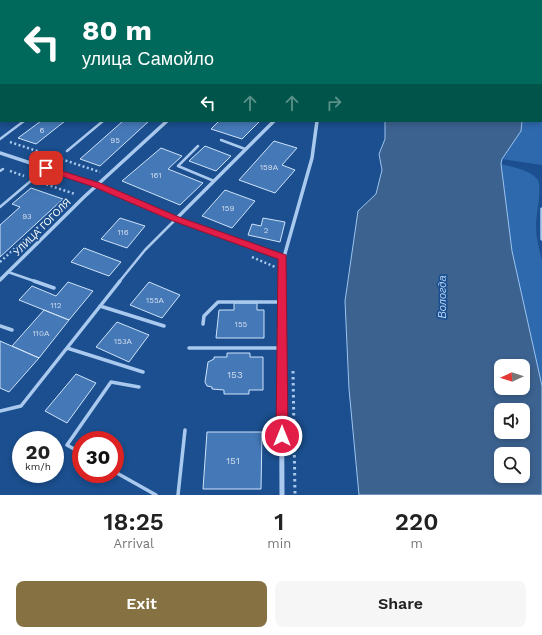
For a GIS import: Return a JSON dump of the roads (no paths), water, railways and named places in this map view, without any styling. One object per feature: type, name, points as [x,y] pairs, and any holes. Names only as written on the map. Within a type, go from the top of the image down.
[{"type":"street","name":"УЛИЦА ГОГОЛЯ","points":[[0,280],[84,197],[166,122]]},
{"type":"street","points":[[176,219],[273,122]]},
{"type":"street","points":[[282,495],[281,348],[283,258],[316,139],[317,122]]},
{"type":"street","points":[[0,153],[97,185],[176,219],[283,258]]},
{"type":"street","points":[[542,209],[542,239]]},
{"type":"lane","points":[[0,139],[23,122]]},
{"type":"lane","points":[[67,151],[102,122]]},
{"type":"lane","points":[[221,140],[245,149]]},
{"type":"lane","points":[[198,146],[178,166],[214,181]]},
{"type":"lane","points":[[0,207],[46,168]]},
{"type":"lane","points":[[0,411],[21,406],[145,250],[176,219]]},
{"type":"lane","points":[[8,272],[54,288]]},
{"type":"lane","points":[[203,324],[204,316],[218,302],[282,302]]},
{"type":"lane","points":[[100,306],[164,326]]},
{"type":"lane","points":[[0,326],[12,330]]},
{"type":"lane","points":[[67,348],[143,372]]},
{"type":"lane","points":[[189,348],[281,348]]},
{"type":"lane","points":[[77,431],[111,382],[139,387]]},
{"type":"lane","points":[[178,495],[185,430]]},
{"type":"lane","points":[[72,438],[67,445],[72,448]]},
{"type":"lane","points":[[124,477],[156,495]]},
{"type":"water","name":"Вологда","points":[[385,122],[522,122],[521,131],[502,159],[501,164],[512,251],[542,386],[542,495],[359,495],[349,389],[345,301],[358,211],[376,194],[382,170],[379,154],[385,139]]}]
